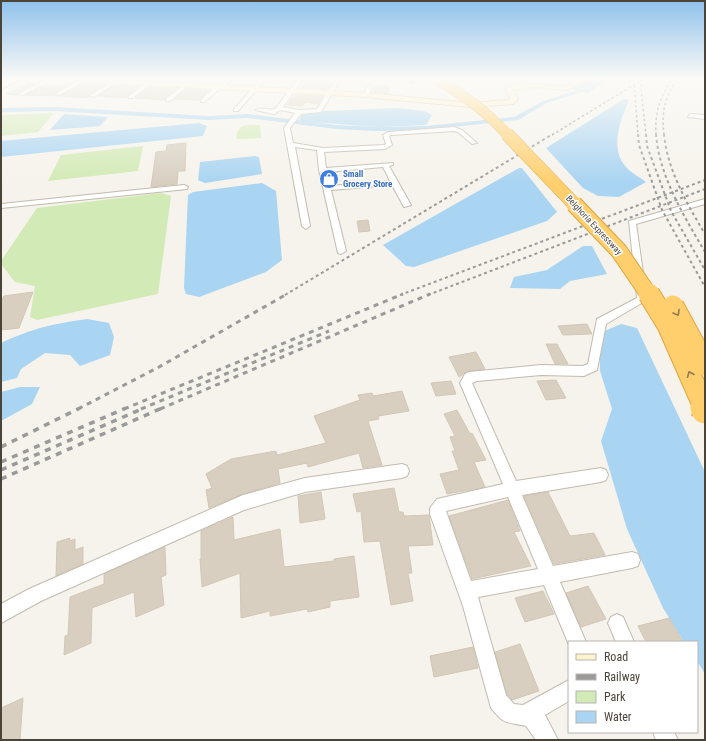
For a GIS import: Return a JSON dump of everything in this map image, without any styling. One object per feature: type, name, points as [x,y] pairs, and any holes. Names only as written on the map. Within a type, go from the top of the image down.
[{"type":"highway","name":"Belghoria Expressway","points":[[487,114],[619,252],[642,283],[668,325],[705,410]]},
{"type":"highway","name":"Belghoria Expressway","points":[[497,114],[637,256],[660,285],[705,365]]},
{"type":"street","points":[[297,114],[287,130],[306,226]]},
{"type":"street","points":[[690,116],[705,117]]},
{"type":"street","points":[[291,146],[385,147],[389,145],[386,135],[390,133],[447,130],[460,131],[474,143]]},
{"type":"street","points":[[317,147],[341,251]]},
{"type":"street","points":[[323,170],[388,165],[394,183],[407,204]]},
{"type":"street","points":[[327,188],[394,183]]},
{"type":"street","points":[[1,206],[184,187]]},
{"type":"street","points":[[577,641],[512,489],[468,391],[466,383],[469,378],[541,370],[584,371],[592,367],[601,322],[642,300],[632,223],[705,201]]},
{"type":"street","points":[[1,614],[42,592],[242,503],[305,485],[402,471]]},
{"type":"street","points":[[547,740],[543,728],[536,720],[526,715],[509,714],[498,701],[466,591],[438,508],[442,504],[512,489],[600,475]]},
{"type":"street","points":[[466,591],[632,560]]},
{"type":"street","points":[[617,624],[625,641]]},
{"type":"street","points":[[526,715],[568,691]]},
{"type":"green space","points":[[54,114],[38,132],[1,136],[1,115]]},
{"type":"green space","points":[[246,125],[260,125],[261,138],[238,139],[236,137],[238,131]]},
{"type":"green space","points":[[143,146],[138,171],[48,181],[61,155]]},
{"type":"green space","points":[[161,193],[171,196],[158,294],[37,320],[30,317],[35,286],[15,282],[1,264],[1,261],[37,208]]},
{"type":"water","points":[[64,114],[108,117],[100,126],[50,130]]},
{"type":"water","points":[[302,114],[429,114],[432,115],[426,125],[377,127],[299,121]]},
{"type":"water","points":[[601,114],[624,114],[618,134],[618,151],[626,167],[646,182],[619,197],[598,196],[583,188],[546,148]]},
{"type":"water","points":[[199,123],[207,126],[203,136],[1,157],[1,141]]},
{"type":"water","points":[[255,156],[259,157],[262,174],[205,183],[198,180],[200,162]]},
{"type":"water","points":[[519,168],[522,168],[557,212],[547,221],[414,267],[406,266],[383,245]]},
{"type":"water","points":[[262,183],[276,191],[282,260],[266,272],[199,297],[186,294],[184,288],[188,195],[193,192]]},
{"type":"water","points":[[583,246],[592,246],[607,274],[570,281],[560,289],[510,288],[514,277],[547,270]]},
{"type":"water","points":[[87,319],[109,323],[114,337],[110,355],[80,366],[70,355],[45,353],[21,369],[17,378],[1,382],[1,343],[43,327]]},
{"type":"water","points":[[621,324],[637,328],[705,472],[705,674],[698,663],[698,641],[683,641],[663,608],[627,529],[601,441],[612,409],[600,371],[600,333]]},
{"type":"water","points":[[20,387],[40,387],[32,404],[1,421],[1,392]]},
{"type":"building","points":[[186,143],[185,171],[178,171],[177,184],[151,187],[156,152],[166,151],[167,145]]},
{"type":"building","points":[[368,220],[370,231],[359,232],[357,221]]},
{"type":"building","points":[[33,292],[19,328],[1,330],[1,302],[4,296]]},
{"type":"building","points":[[587,324],[592,334],[563,335],[558,326]]},
{"type":"building","points":[[546,344],[557,344],[568,364],[555,364]]},
{"type":"building","points":[[476,352],[485,369],[468,371],[459,377],[449,357]]},
{"type":"building","points":[[556,380],[566,398],[546,400],[537,381]]},
{"type":"building","points":[[451,381],[456,394],[436,396],[431,383]]},
{"type":"building","points":[[402,391],[409,411],[378,416],[379,419],[368,421],[382,465],[363,468],[359,453],[308,467],[307,463],[278,469],[280,483],[243,494],[209,508],[206,490],[212,488],[206,474],[231,459],[276,451],[277,455],[326,443],[314,416],[360,400],[358,395],[372,393],[373,396]]},
{"type":"building","points":[[457,410],[470,434],[472,433],[486,460],[474,462],[485,487],[447,494],[440,474],[459,470],[452,451],[455,451],[450,437],[455,436],[444,414]]},
{"type":"building","points":[[394,488],[399,512],[403,512],[404,516],[429,515],[433,545],[408,546],[412,573],[408,573],[413,601],[391,605],[380,541],[364,542],[361,511],[357,512],[353,494]]},
{"type":"building","points":[[321,492],[325,519],[300,523],[298,496]]},
{"type":"building","points":[[548,492],[570,536],[594,533],[605,555],[554,564],[524,496]]},
{"type":"building","points":[[508,500],[520,531],[514,532],[531,566],[472,579],[449,516]]},
{"type":"building","points":[[233,517],[234,540],[280,529],[284,567],[334,561],[334,559],[354,556],[359,597],[330,601],[330,607],[308,612],[307,609],[270,616],[270,611],[241,618],[240,573],[202,587],[200,559],[201,531]]},
{"type":"building","points":[[70,538],[69,541],[75,539],[75,550],[83,547],[83,564],[56,576],[57,542]]},
{"type":"building","points":[[165,547],[166,575],[161,577],[164,605],[136,617],[134,592],[92,608],[91,643],[64,655],[65,636],[68,635],[70,597],[104,584],[104,574]]},
{"type":"building","points":[[588,586],[606,619],[581,627],[566,593]]},
{"type":"building","points":[[543,591],[554,614],[525,622],[515,598]]},
{"type":"building","points":[[669,618],[682,641],[646,641],[638,626]]},
{"type":"building","points":[[520,644],[539,691],[512,700],[507,694],[495,652]]},
{"type":"building","points":[[473,647],[478,668],[434,677],[430,656]]},
{"type":"building","points":[[23,698],[20,740],[1,740],[1,708]]},
{"type":"waterway","points":[[133,114],[209,118],[248,116],[336,127],[377,129],[425,128],[516,119],[525,114]]},
{"type":"railway","points":[[552,135],[587,114]]},
{"type":"railway","points":[[636,114],[638,135]]},
{"type":"railway","points":[[644,114],[646,135]]},
{"type":"railway","points":[[656,134],[657,114]]},
{"type":"railway","points":[[664,114],[664,135]]},
{"type":"railway","points":[[285,295],[553,134]]},
{"type":"railway","points":[[638,134],[639,145],[658,198]]},
{"type":"railway","points":[[646,134],[647,146],[665,195]]},
{"type":"railway","points":[[656,134],[662,165],[673,192]]},
{"type":"railway","points":[[664,134],[669,160],[681,189]]},
{"type":"railway","points":[[681,189],[705,180]]},
{"type":"railway","points":[[673,192],[681,189]]},
{"type":"railway","points":[[681,189],[684,197]]},
{"type":"railway","points":[[684,197],[705,189]]},
{"type":"railway","points":[[665,195],[673,192]]},
{"type":"railway","points":[[673,192],[676,200]]},
{"type":"railway","points":[[658,198],[665,195]]},
{"type":"railway","points":[[665,195],[668,203]]},
{"type":"railway","points":[[676,200],[684,197]]},
{"type":"railway","points":[[684,197],[705,234]]},
{"type":"railway","points":[[400,295],[658,198]]},
{"type":"railway","points":[[658,198],[661,206]]},
{"type":"railway","points":[[668,203],[676,200]]},
{"type":"railway","points":[[676,200],[705,252]]},
{"type":"railway","points":[[661,206],[668,203]]},
{"type":"railway","points":[[668,203],[671,211],[705,270]]},
{"type":"railway","points":[[428,295],[661,206]]},
{"type":"railway","points":[[661,206],[705,287]]},
{"type":"railway","points":[[79,409],[159,367],[287,294]]},
{"type":"railway","points":[[124,409],[403,294]]},
{"type":"railway","points":[[160,409],[430,294]]},
{"type":"railway","points":[[141,409],[329,331]]},
{"type":"railway","points":[[1,462],[126,408]]},
{"type":"railway","points":[[1,470],[144,408]]},
{"type":"railway","points":[[1,479],[162,408]]},
{"type":"railway","points":[[1,447],[79,409]]},
{"type":"place","name":"Small Grocery Store","points":[[329,179]]}]
